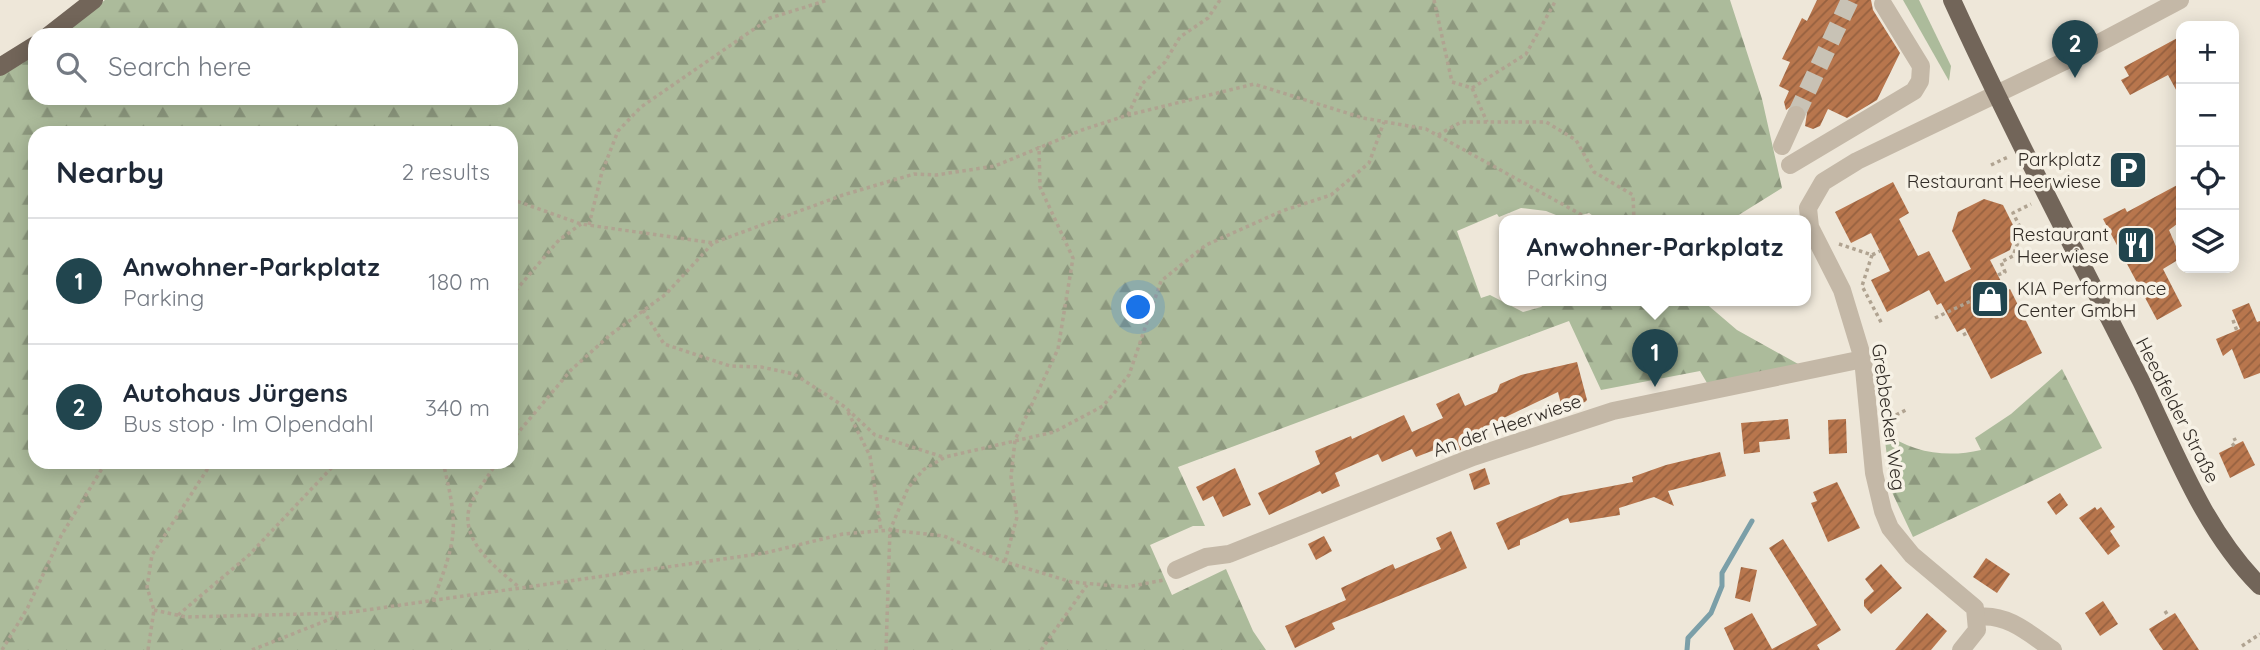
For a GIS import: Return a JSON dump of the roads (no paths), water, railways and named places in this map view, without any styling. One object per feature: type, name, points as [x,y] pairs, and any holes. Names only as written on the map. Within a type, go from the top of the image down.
[{"type":"main road","points":[[58,28],[94,0]]},
{"type":"main road","name":"Heedfelder Straße","points":[[1952,0],[2177,458],[2225,546],[2260,586]]},
{"type":"main road","points":[[0,67],[28,49]]},
{"type":"street","name":"Grebbecker Weg","points":[[1809,215],[1812,195],[1823,182],[1857,162],[2180,0]]},
{"type":"street","points":[[1790,165],[1913,91],[1920,81],[1921,66],[1883,4]]},
{"type":"street","points":[[1782,146],[1796,115]]},
{"type":"street","name":"Grebbecker Weg","points":[[1811,226],[1842,290],[1863,359],[1874,473],[1882,511],[1890,528],[1912,555],[1968,600],[1978,617]]},
{"type":"street","name":"An der Heerwiese","points":[[1171,575],[1206,556],[1229,554],[1474,457],[1613,411],[1863,359]]},
{"type":"street","points":[[1961,650],[1977,630],[1978,617],[1993,615],[2003,618],[2053,650]]},
{"type":"waterway","points":[[1687,650],[1688,638],[1711,613],[1722,586],[1722,573],[1752,521]]},
{"type":"tunnel","points":[[1796,115],[1850,0]]},
{"type":"place","name":"Autohaus Jürgens","points":[[2075,78]]},
{"type":"place","name":"Parkplatz Restaurant Heerwiese","points":[[2128,170]]},
{"type":"place","name":"Restaurant Heerwiese","points":[[2136,245]]},
{"type":"place","name":"KIA Performance Center GmbH","points":[[1990,299]]},
{"type":"place","name":"Anwohner-Parkplatz","points":[[1655,387]]}]
